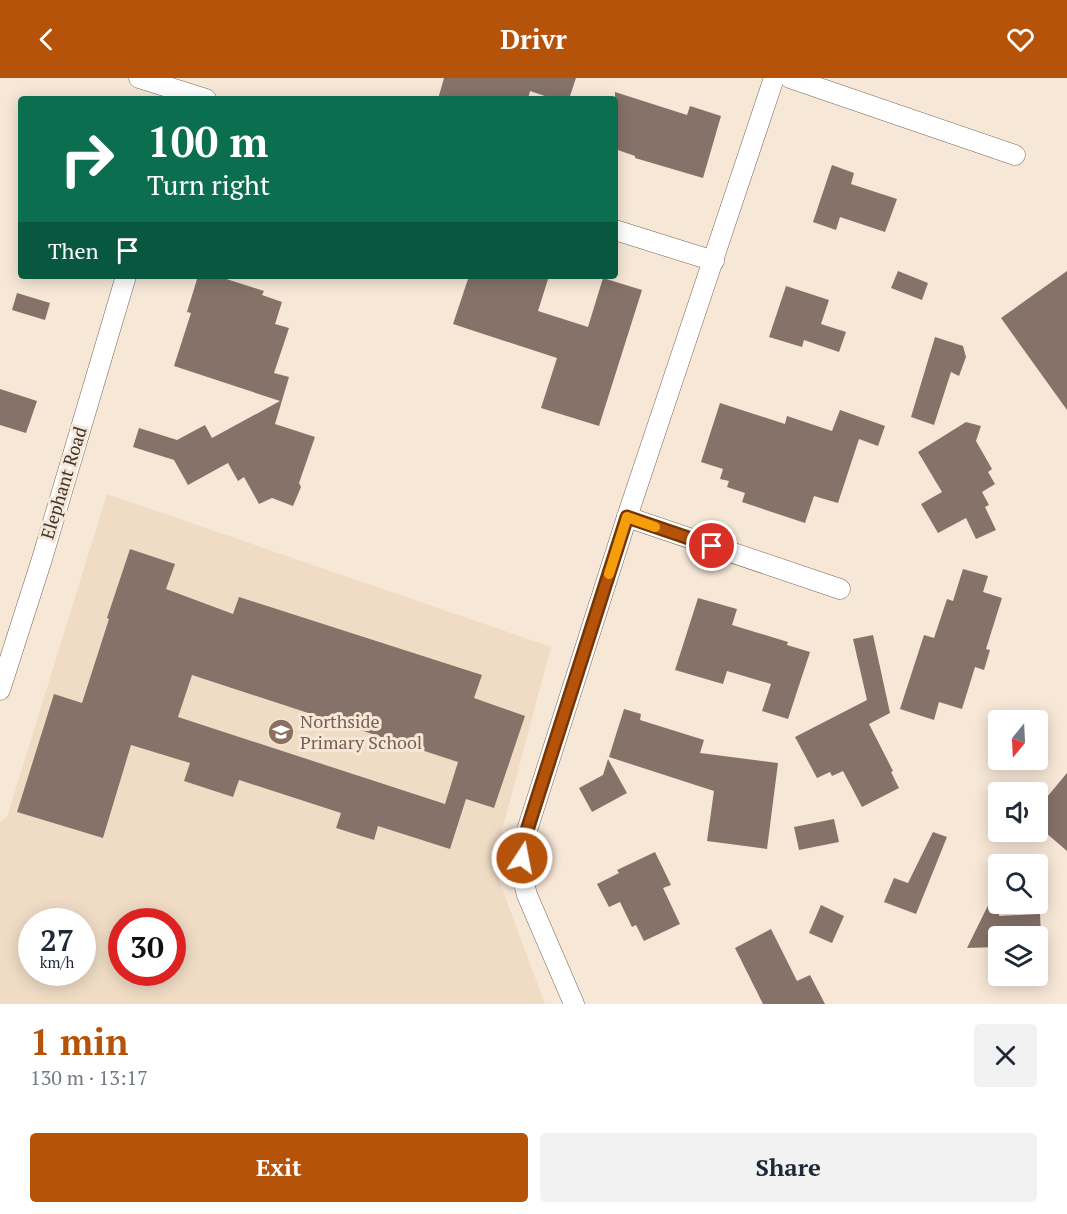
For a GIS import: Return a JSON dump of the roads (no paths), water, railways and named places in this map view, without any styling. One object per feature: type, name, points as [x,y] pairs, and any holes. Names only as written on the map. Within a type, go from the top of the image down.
[{"type":"street","points":[[139,78],[180,95]]},
{"type":"street","points":[[574,1004],[527,895],[521,871],[522,846],[627,517],[774,78]]},
{"type":"street","points":[[790,78],[1015,155]]},
{"type":"street","points":[[618,231],[714,261]]},
{"type":"street","name":"Elephant Road","points":[[0,690],[42,559],[125,279]]},
{"type":"street","points":[[627,517],[840,589]]},
{"type":"place","name":"Northside Primary School","points":[[281,732]]}]
